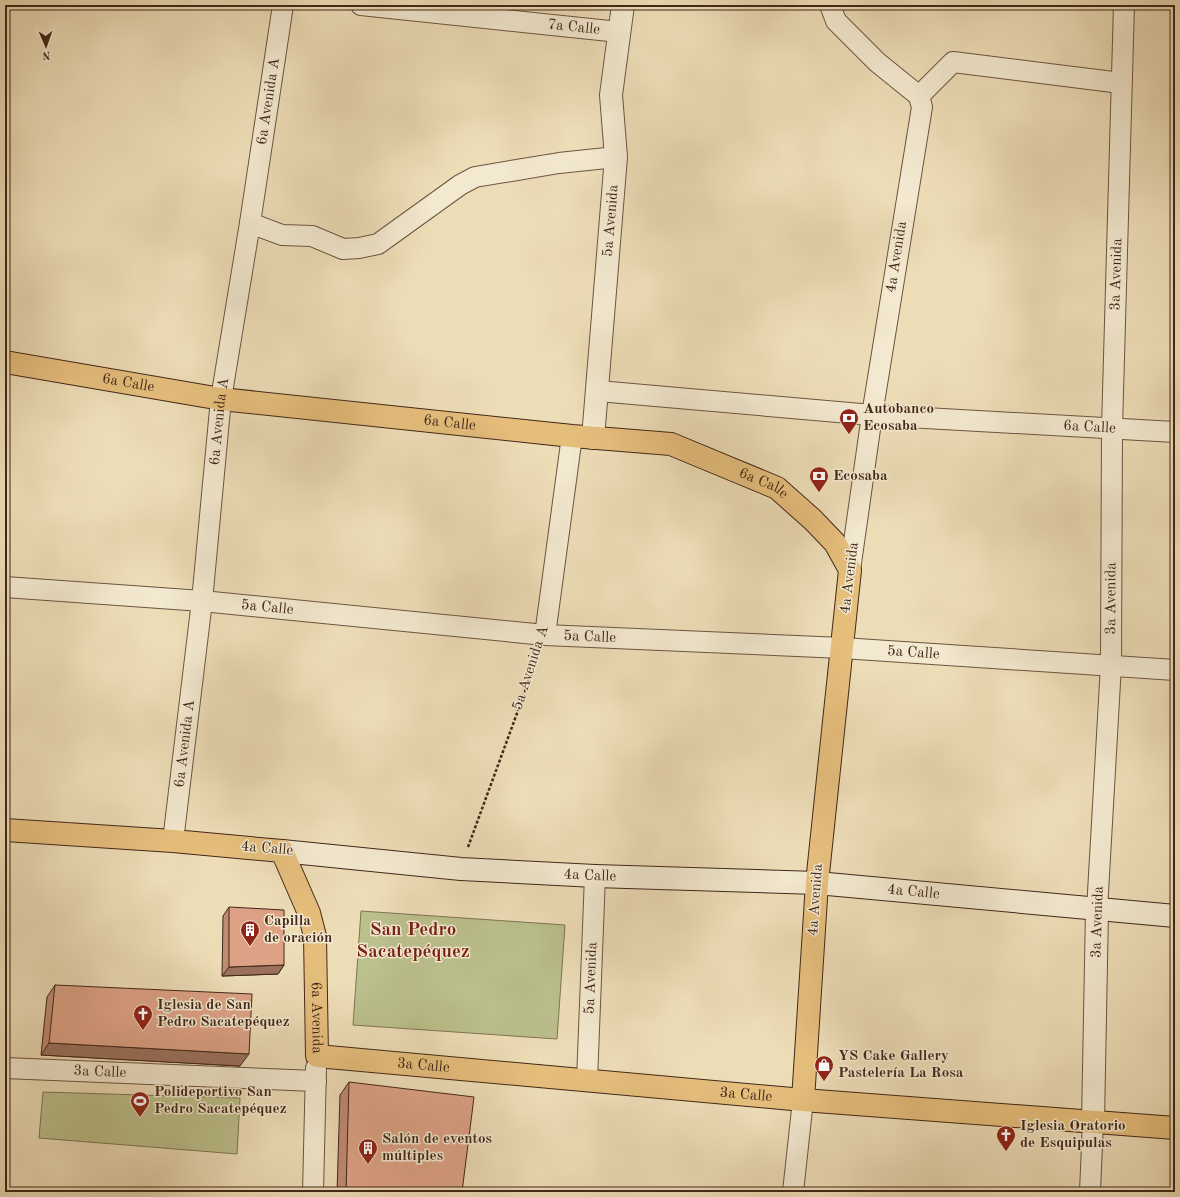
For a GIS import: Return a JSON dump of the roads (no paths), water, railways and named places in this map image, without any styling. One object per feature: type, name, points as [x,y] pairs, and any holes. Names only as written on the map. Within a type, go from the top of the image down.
[{"type":"main road","name":"5a Avenida","points":[[593,438],[616,157],[611,95],[623,5]]},
{"type":"main road","name":"6a Calle","points":[[5,362],[221,399],[572,436],[671,444],[777,488],[836,543],[850,570]]},
{"type":"main road","name":"4a Avenida","points":[[803,1100],[817,883],[850,570]]},
{"type":"main road","name":"4a Calle","points":[[5,830],[173,841],[460,868],[595,876],[817,883],[1175,916]]},
{"type":"main road","name":"6a Avenida","points":[[282,851],[309,913],[315,936],[317,1056]]},
{"type":"main road","name":"3a Avenida","points":[[1093,1122],[1098,910]]},
{"type":"main road","name":"3a Calle","points":[[317,1056],[803,1100],[1175,1128]]},
{"type":"street","name":"6a Avenida A","points":[[173,841],[202,601],[221,399],[250,223],[282,5]]},
{"type":"street","name":"7a Calle","points":[[361,5],[619,32]]},
{"type":"street","points":[[830,5],[836,21],[877,62],[919,96],[952,62],[1121,83]]},
{"type":"street","name":"3a Avenida","points":[[1098,910],[1111,665],[1112,428],[1124,5]]},
{"type":"street","name":"4a Avenida","points":[[850,570],[872,415],[922,107],[919,96]]},
{"type":"street","points":[[250,223],[282,235],[312,236],[343,249],[359,248],[378,244],[460,184],[475,177],[559,163],[616,157]]},
{"type":"street","name":"6a Calle","points":[[598,391],[872,415],[1175,432]]},
{"type":"street","name":"5a Avenida A","points":[[545,635],[572,436]]},
{"type":"street","name":"5a Calle","points":[[5,587],[202,601],[545,635],[842,648],[1175,670]]},
{"type":"street","name":"5a Avenida","points":[[587,1081],[595,876]]},
{"type":"street","name":"6a Avenida","points":[[313,1192],[317,1056]]},
{"type":"street","name":"3a Calle","points":[[5,1068],[316,1081]]},
{"type":"street","name":"4a Avenida","points":[[793,1192],[803,1100]]},
{"type":"street","name":"3a Avenida","points":[[1090,1192],[1093,1122]]},
{"type":"place","name":"Autobanco Ecosaba","points":[[849,435]]},
{"type":"place","name":"Ecosaba","points":[[819,493]]},
{"type":"place","name":"Capilla de oración","points":[[250,947]]},
{"type":"place","name":"Iglesia de San Pedro Sacatepéquez","points":[[143,1031]]},
{"type":"place","name":"YS Cake Gallery Pastelería La Rosa","points":[[824,1082]]},
{"type":"place","name":"Polideportivo San Pedro Sacatepéquez","points":[[140,1118]]},
{"type":"place","name":"Iglesia Oratorio de Esquipulas","points":[[1006,1152]]},
{"type":"place","name":"Salón de eventos múltiples","points":[[368,1165]]},
{"type":"district","name":"San Pedro Sacatepéquez","points":[[413,941]]}]
